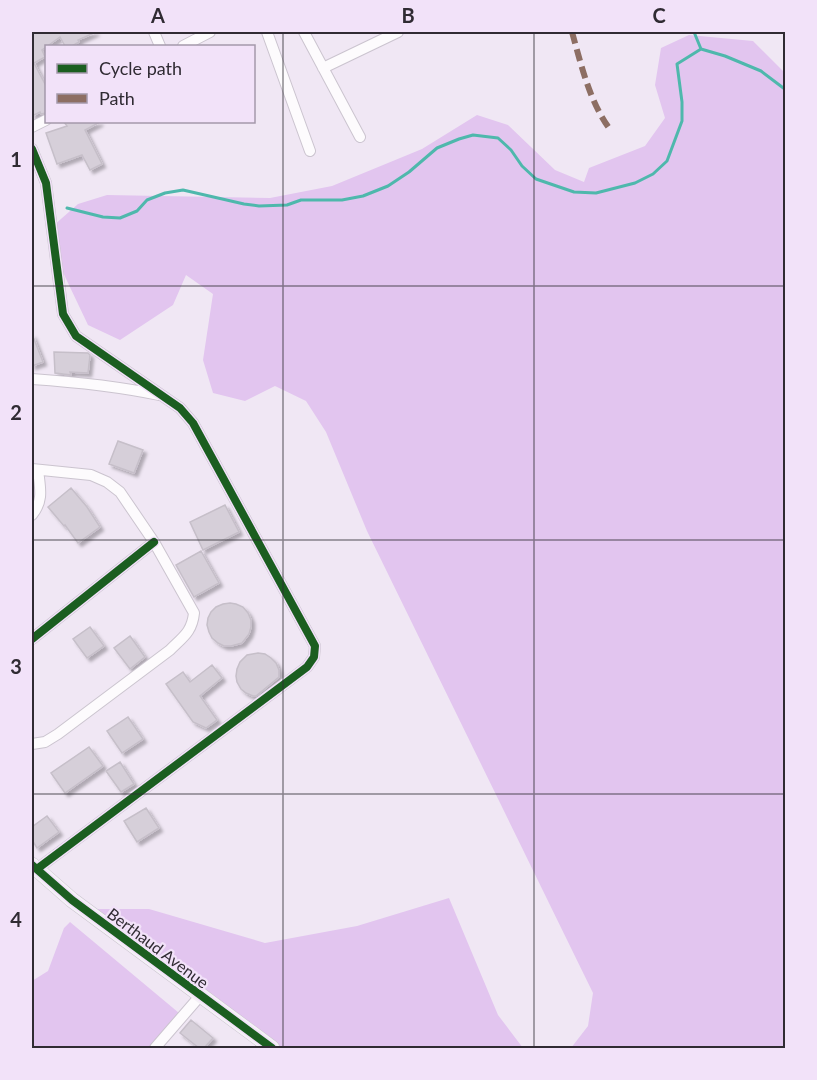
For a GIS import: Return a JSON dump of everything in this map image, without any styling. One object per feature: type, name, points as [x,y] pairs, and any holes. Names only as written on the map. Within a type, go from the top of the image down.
[{"type":"street","points":[[185,45],[210,32]]},
{"type":"street","points":[[267,32],[310,151]]},
{"type":"street","points":[[304,32],[360,137]]},
{"type":"street","points":[[323,68],[398,32]]},
{"type":"street","points":[[32,149],[45,183],[63,314],[76,336],[180,408],[193,423],[315,646],[314,657],[307,668],[34,867]]},
{"type":"street","points":[[32,379],[120,387],[163,396]]},
{"type":"street","points":[[32,515],[40,501],[40,489],[35,470],[91,475],[107,482],[120,492],[154,542],[194,613],[192,626],[170,650],[58,734],[45,742],[32,744]]},
{"type":"street","points":[[32,639],[154,542]]},
{"type":"street","name":"Berthaud Avenue","points":[[34,867],[72,900],[272,1048]]},
{"type":"street","points":[[155,1048],[200,996]]},
{"type":"shaded area","points":[[689,35],[753,41],[785,73],[785,1048],[571,1048],[588,1026],[593,993],[367,531],[326,432],[306,401],[275,386],[245,401],[213,393],[203,360],[213,294],[186,275],[173,305],[120,340],[88,325],[59,264],[53,226],[78,204],[107,195],[270,198],[332,186],[422,149],[477,115],[508,125],[555,170],[584,182],[589,168],[645,146],[665,118],[655,85],[661,48]]},
{"type":"shaded area","points":[[449,898],[498,1015],[523,1048],[274,1048],[92,916],[98,909],[149,909],[265,943],[357,926]]},
{"type":"shaded area","points":[[70,922],[185,1018],[156,1048],[32,1048],[32,981],[48,971],[64,928]]},
{"type":"building","points":[[32,32],[96,32],[78,40],[79,42],[74,45],[64,45],[60,37],[49,45],[45,45],[42,50],[45,57],[34,63],[45,84],[45,113],[40,112],[32,116]]},
{"type":"building","points":[[65,123],[98,123],[85,130],[102,164],[90,170],[82,155],[57,164],[46,133],[67,126]]},
{"type":"building","points":[[32,334],[43,362],[32,366]]},
{"type":"building","points":[[54,352],[88,353],[90,355],[88,373],[70,372],[71,375],[55,373]]},
{"type":"building","points":[[118,441],[143,450],[134,473],[109,464]]},
{"type":"building","points":[[71,488],[100,527],[78,543],[48,507]]},
{"type":"building","points":[[225,505],[239,532],[203,550],[190,522]]},
{"type":"building","points":[[201,551],[219,583],[194,597],[176,565]]},
{"type":"building","points":[[230,603],[243,607],[251,620],[251,627],[242,643],[224,646],[212,638],[207,625],[211,612],[216,607]]},
{"type":"building","points":[[90,627],[104,646],[87,658],[73,639]]},
{"type":"building","points":[[130,636],[145,657],[130,669],[114,648]]},
{"type":"building","points":[[265,654],[276,663],[279,677],[253,696],[241,689],[236,676],[240,662],[247,655]]},
{"type":"building","points":[[212,665],[222,678],[200,696],[217,720],[206,728],[193,722],[166,684],[183,672],[190,682]]},
{"type":"building","points":[[128,717],[143,739],[122,753],[107,731]]},
{"type":"building","points":[[89,747],[103,766],[65,793],[51,773]]},
{"type":"building","points":[[120,762],[134,784],[121,792],[106,771]]},
{"type":"building","points":[[146,808],[159,828],[137,842],[124,821]]},
{"type":"building","points":[[47,816],[59,832],[37,848],[32,840],[32,827]]},
{"type":"building","points":[[191,1020],[213,1038],[204,1048],[199,1048],[180,1033]]},
{"type":"waterway","points":[[694,32],[701,49]]},
{"type":"waterway","points":[[67,208],[103,217],[120,218],[137,211],[147,200],[165,193],[183,190],[259,206],[287,205],[301,200],[342,200],[363,196],[388,186],[409,172],[437,148],[473,135],[498,138],[536,179],[574,192],[596,193],[635,183],[653,174],[667,161],[682,121],[677,64],[701,49],[761,71],[786,90]]},
{"type":"marked path","points":[[572,32],[591,94],[609,128]]},
{"type":"cycle path","points":[[32,149],[46,183],[63,314],[76,336],[180,408],[193,423],[315,646],[314,657],[307,667],[37,869]]},
{"type":"cycle path","points":[[32,639],[154,542]]},
{"type":"cycle path","points":[[32,865],[72,900],[272,1048]]}]
